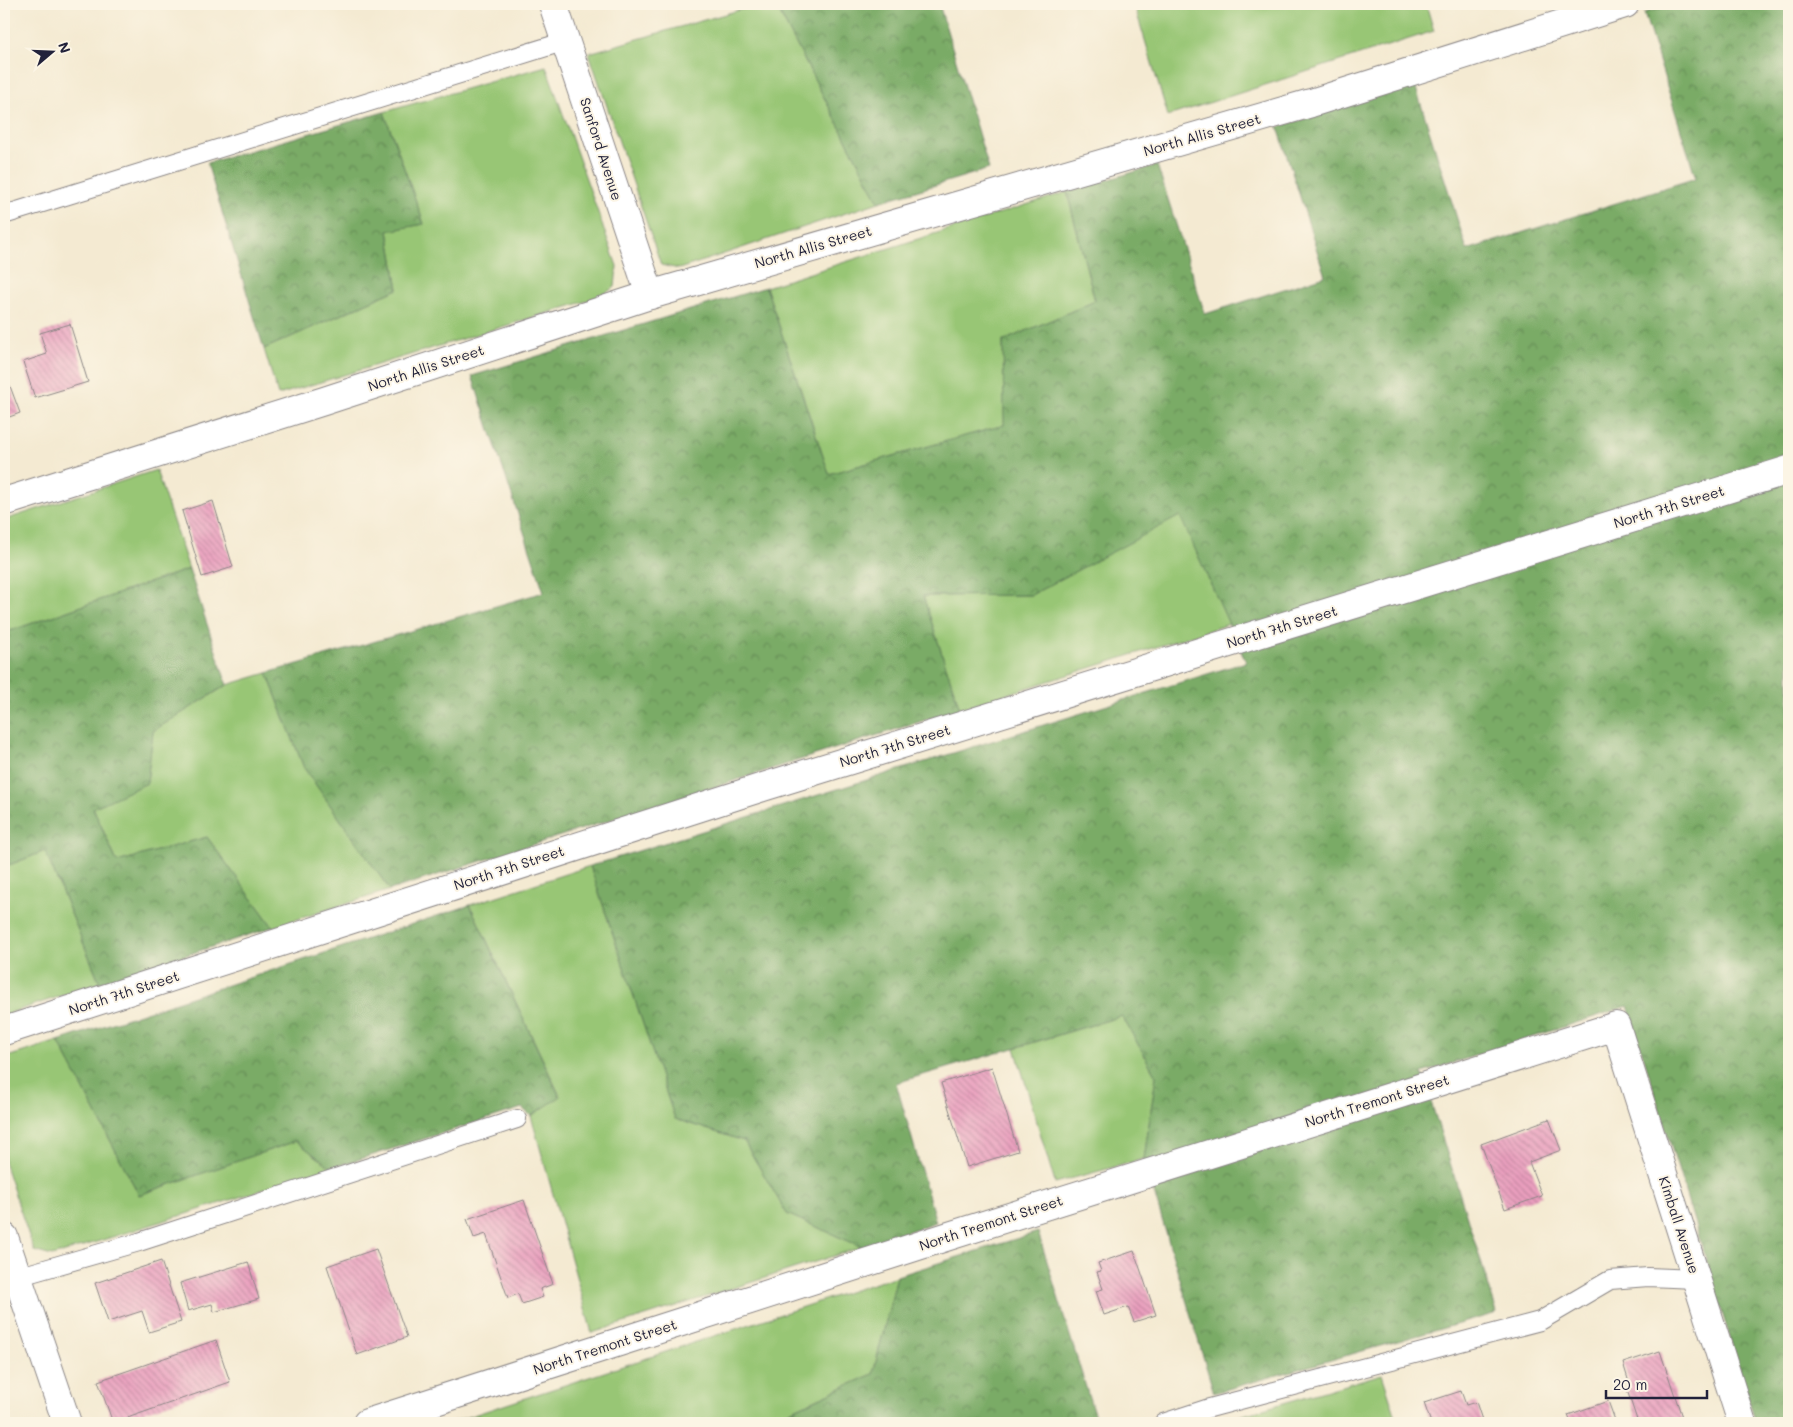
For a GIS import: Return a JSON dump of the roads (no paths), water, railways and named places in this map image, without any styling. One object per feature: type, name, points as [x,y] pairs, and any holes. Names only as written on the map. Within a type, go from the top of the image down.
[{"type":"street","name":"Sanford Avenue","points":[[553,4],[650,295]]},
{"type":"street","name":"North Allis Street","points":[[4,502],[650,295],[1311,103],[1625,4]]},
{"type":"street","name":"North 7th Street","points":[[4,1031],[763,787],[1789,470]]},
{"type":"street","name":"Kimball Avenue","points":[[1616,1026],[1742,1423]]},
{"type":"street","name":"North Tremont Street","points":[[367,1423],[949,1236],[1616,1026]]},
{"type":"street","points":[[4,1237],[67,1423]]},
{"type":"lane","points":[[4,215],[566,41]]},
{"type":"lane","points":[[17,1277],[139,1242],[518,1119]]},
{"type":"lane","points":[[1164,1423],[1225,1404],[1540,1320],[1610,1280],[1648,1277],[1696,1279]]}]
